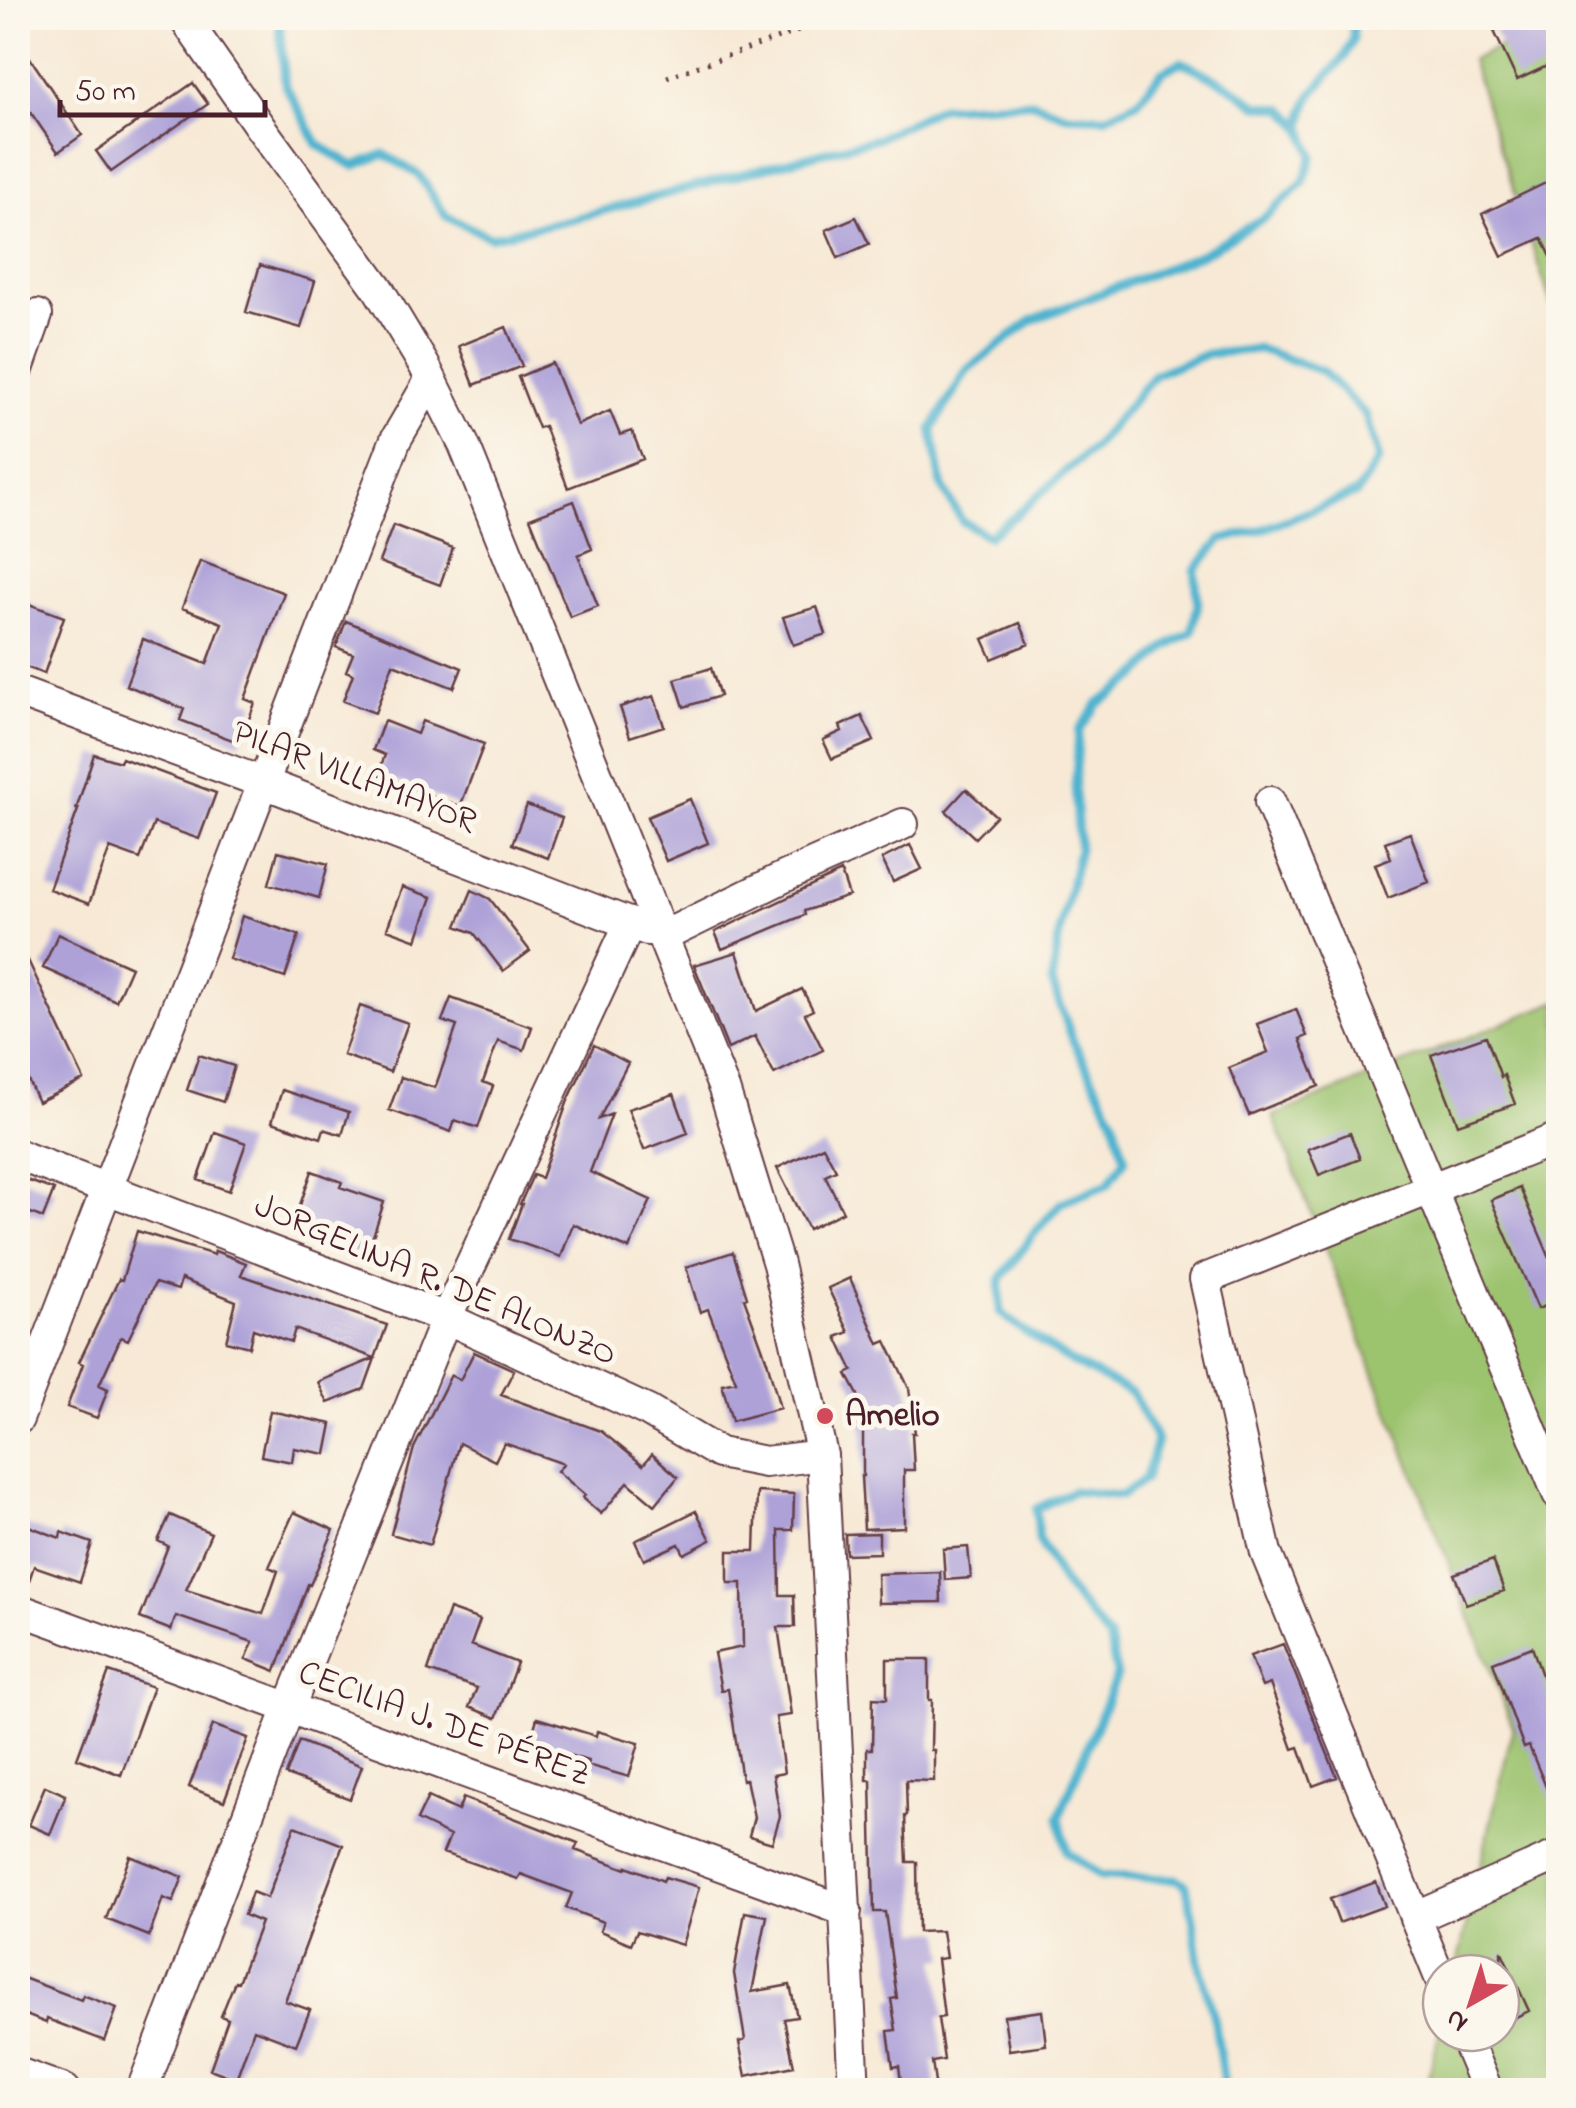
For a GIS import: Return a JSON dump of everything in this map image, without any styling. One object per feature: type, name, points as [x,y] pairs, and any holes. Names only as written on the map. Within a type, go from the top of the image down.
[{"type":"street","points":[[184,18],[377,287],[464,444],[724,1089],[778,1264],[822,1454],[854,2090]]},
{"type":"street","points":[[18,369],[37,315]]},
{"type":"street","points":[[18,1418],[396,440],[431,379]]},
{"type":"street","name":"PILAR VILLAMAYOR","points":[[18,692],[664,936]]},
{"type":"street","points":[[1270,802],[1558,1494]]},
{"type":"street","points":[[664,936],[903,824]]},
{"type":"street","points":[[142,2090],[446,1318],[630,923]]},
{"type":"street","points":[[1430,1953],[1266,1552],[1205,1279],[1558,1138]]},
{"type":"street","name":"JORGELINA R. DE ALONZO","points":[[18,1155],[446,1318],[648,1411],[719,1452],[766,1462],[822,1454]]},
{"type":"street","name":"CECILIA J. DE PÉREZ","points":[[18,1609],[846,1910]]},
{"type":"street","points":[[1415,1918],[1558,1855]]},
{"type":"street","points":[[1471,2053],[1487,2090]]},
{"type":"street","points":[[18,2073],[65,2090]]},
{"type":"path","points":[[667,77],[836,18]]},
{"type":"green space","points":[[1558,20],[1558,325],[1471,60]]},
{"type":"green space","points":[[1558,1001],[1558,2090],[1425,2090],[1434,2053],[1521,2053],[1521,1953],[1460,1953],[1513,1727],[1273,1116]]},
{"type":"building","points":[[1523,18],[1558,18],[1558,61],[1517,80],[1494,31]]},
{"type":"building","points":[[18,40],[82,135],[58,152],[18,94]]},
{"type":"building","points":[[193,83],[208,104],[111,172],[96,151]]},
{"type":"building","points":[[1558,177],[1558,271],[1542,238],[1502,256],[1482,214]]},
{"type":"building","points":[[856,217],[869,244],[838,258],[826,230]]},
{"type":"building","points":[[260,265],[315,281],[301,328],[246,312]]},
{"type":"building","points":[[506,327],[522,366],[474,385],[459,346]]},
{"type":"building","points":[[552,363],[577,425],[610,411],[620,435],[632,431],[643,459],[568,488],[544,426],[538,428],[518,377]]},
{"type":"building","points":[[574,501],[592,549],[578,555],[598,606],[570,617],[530,518]]},
{"type":"building","points":[[393,525],[453,548],[440,585],[379,562]]},
{"type":"building","points":[[200,561],[284,593],[245,699],[255,703],[240,743],[180,720],[184,709],[126,685],[143,639],[207,664],[222,623],[182,608]]},
{"type":"building","points":[[18,600],[64,617],[44,674],[18,664]]},
{"type":"building","points":[[817,607],[826,634],[793,645],[783,617]]},
{"type":"building","points":[[346,621],[462,668],[454,688],[393,664],[375,713],[343,701],[353,674],[346,671],[353,654],[336,647]]},
{"type":"building","points":[[1020,623],[1029,644],[992,659],[983,639]]},
{"type":"building","points":[[711,668],[720,696],[684,707],[675,679]]},
{"type":"building","points":[[654,696],[664,726],[630,737],[620,707]]},
{"type":"building","points":[[862,716],[874,741],[832,759],[823,740],[842,731],[840,726]]},
{"type":"building","points":[[384,721],[417,734],[422,721],[484,744],[460,807],[378,774],[385,755],[373,750]]},
{"type":"building","points":[[94,754],[120,762],[122,758],[216,793],[199,839],[154,823],[140,859],[110,848],[89,904],[49,889]]},
{"type":"building","points":[[966,789],[996,816],[975,838],[946,811]]},
{"type":"building","points":[[690,799],[708,843],[666,861],[647,817]]},
{"type":"building","points":[[527,805],[562,818],[548,858],[512,844]]},
{"type":"building","points":[[1410,833],[1429,882],[1388,898],[1375,864],[1391,858],[1385,842]]},
{"type":"building","points":[[910,845],[922,869],[893,882],[882,859]]},
{"type":"building","points":[[278,851],[328,864],[319,898],[269,884]]},
{"type":"building","points":[[841,872],[849,896],[804,911],[805,915],[722,949],[715,932]]},
{"type":"building","points":[[402,887],[432,897],[417,940],[387,929]]},
{"type":"building","points":[[472,890],[490,899],[530,951],[503,971],[474,933],[457,926]]},
{"type":"building","points":[[242,916],[299,935],[285,978],[229,959]]},
{"type":"building","points":[[58,934],[131,967],[116,1001],[43,968]]},
{"type":"building","points":[[18,939],[84,1080],[38,1102],[18,1059]]},
{"type":"building","points":[[737,952],[756,1011],[802,989],[813,1010],[805,1014],[823,1050],[774,1074],[755,1036],[728,1049],[694,965]]},
{"type":"building","points":[[451,998],[532,1027],[524,1050],[498,1041],[483,1082],[493,1086],[478,1128],[455,1120],[451,1132],[389,1110],[401,1077],[435,1088],[457,1026],[442,1021]]},
{"type":"building","points":[[360,1006],[408,1023],[390,1072],[343,1055]]},
{"type":"building","points":[[1296,1009],[1307,1036],[1300,1039],[1319,1086],[1249,1115],[1229,1068],[1268,1052],[1257,1024]]},
{"type":"building","points":[[1486,1036],[1515,1104],[1458,1124],[1431,1055]]},
{"type":"building","points":[[594,1045],[628,1063],[599,1119],[612,1114],[590,1172],[651,1200],[629,1249],[573,1224],[561,1257],[509,1239],[533,1175],[541,1178],[567,1103]]},
{"type":"building","points":[[199,1055],[234,1066],[223,1102],[187,1090]]},
{"type":"building","points":[[282,1090],[349,1112],[342,1135],[324,1129],[321,1138],[272,1122]]},
{"type":"building","points":[[674,1094],[688,1133],[644,1150],[628,1109]]},
{"type":"building","points":[[215,1132],[246,1143],[229,1191],[198,1180]]},
{"type":"building","points":[[1350,1133],[1360,1159],[1319,1175],[1308,1149]]},
{"type":"building","points":[[823,1146],[836,1170],[825,1175],[843,1212],[808,1229],[777,1168]]},
{"type":"building","points":[[312,1171],[342,1182],[340,1187],[384,1202],[366,1258],[331,1246],[335,1233],[295,1219]]},
{"type":"building","points":[[18,1177],[54,1190],[43,1218],[18,1208]]},
{"type":"building","points":[[1520,1188],[1558,1277],[1558,1301],[1538,1309],[1491,1200]]},
{"type":"building","points":[[137,1231],[214,1255],[215,1251],[246,1263],[241,1275],[387,1325],[364,1389],[328,1403],[318,1382],[375,1358],[295,1329],[291,1342],[253,1329],[249,1347],[226,1341],[236,1301],[181,1279],[178,1290],[155,1283],[128,1340],[121,1337],[99,1385],[108,1389],[97,1418],[67,1407],[83,1364],[79,1362],[119,1279],[122,1280]]},
{"type":"building","points":[[733,1252],[780,1408],[732,1421],[722,1384],[736,1381],[708,1309],[700,1312],[686,1267]]},
{"type":"building","points":[[850,1278],[879,1344],[886,1341],[909,1388],[915,1433],[914,1470],[904,1470],[904,1527],[864,1529],[863,1432],[858,1395],[847,1374],[853,1371],[837,1337],[849,1332],[828,1288]]},
{"type":"building","points":[[474,1352],[514,1370],[501,1395],[601,1431],[643,1465],[652,1454],[678,1477],[655,1505],[628,1482],[601,1514],[557,1471],[564,1464],[504,1443],[495,1461],[459,1443],[430,1545],[391,1534],[414,1448],[451,1375],[460,1380]]},
{"type":"building","points":[[270,1411],[332,1424],[326,1454],[294,1448],[292,1462],[261,1456]]},
{"type":"building","points":[[757,1492],[794,1494],[793,1530],[779,1530],[780,1595],[794,1595],[795,1627],[778,1627],[791,1715],[776,1717],[784,1773],[773,1775],[780,1816],[772,1843],[749,1836],[754,1817],[746,1779],[742,1780],[728,1689],[721,1690],[714,1653],[743,1647],[742,1583],[728,1583],[728,1551],[755,1551]]},
{"type":"building","points":[[696,1511],[711,1540],[684,1554],[679,1544],[644,1560],[635,1541]]},
{"type":"building","points":[[294,1512],[334,1530],[308,1584],[276,1671],[246,1659],[253,1642],[176,1616],[171,1630],[140,1618],[168,1546],[158,1541],[170,1515],[211,1533],[186,1590],[263,1614],[278,1571],[269,1567]]},
{"type":"building","points":[[18,1522],[60,1538],[61,1532],[92,1543],[80,1582],[34,1566],[25,1592],[18,1591]]},
{"type":"building","points":[[879,1533],[879,1553],[846,1554],[845,1534]]},
{"type":"building","points":[[968,1547],[971,1578],[945,1580],[943,1549]]},
{"type":"building","points":[[1493,1560],[1504,1591],[1466,1604],[1454,1574]]},
{"type":"building","points":[[940,1572],[941,1602],[878,1603],[877,1574]]},
{"type":"building","points":[[449,1609],[480,1620],[471,1645],[517,1663],[496,1718],[469,1707],[477,1688],[428,1671]]},
{"type":"building","points":[[1283,1644],[1337,1777],[1313,1786],[1299,1747],[1293,1749],[1270,1684],[1262,1687],[1250,1656]]},
{"type":"building","points":[[1532,1647],[1558,1721],[1558,1816],[1529,1746],[1524,1748],[1493,1662]]},
{"type":"building","points":[[887,1659],[929,1659],[934,1781],[906,1780],[905,1816],[907,1862],[917,1862],[918,1932],[942,1931],[946,1958],[937,1959],[944,2017],[938,2018],[944,2060],[932,2062],[936,2090],[902,2090],[899,2066],[893,2067],[888,2031],[896,2030],[891,1999],[897,1998],[885,1912],[874,1912],[867,1749],[872,1749],[873,1698],[887,1699]]},
{"type":"building","points":[[109,1672],[153,1687],[121,1775],[77,1758]]},
{"type":"building","points":[[537,1718],[596,1736],[597,1731],[639,1743],[629,1777],[530,1743]]},
{"type":"building","points":[[213,1725],[248,1738],[224,1801],[189,1787]]},
{"type":"building","points":[[299,1741],[362,1766],[350,1799],[286,1775]]},
{"type":"building","points":[[45,1786],[66,1795],[50,1834],[29,1825]]},
{"type":"building","points":[[428,1797],[458,1811],[463,1798],[578,1843],[575,1850],[663,1881],[665,1877],[699,1887],[682,1945],[637,1931],[631,1944],[600,1931],[603,1922],[566,1908],[572,1893],[521,1874],[518,1879],[443,1853],[450,1836],[417,1820]]},
{"type":"building","points":[[295,1826],[343,1845],[285,2001],[310,2010],[296,2045],[254,2029],[236,2079],[210,2069],[228,2019],[221,2016],[261,1922],[244,1915],[252,1892],[267,1898]]},
{"type":"building","points":[[130,1856],[183,1877],[173,1902],[163,1898],[149,1936],[106,1919]]},
{"type":"building","points":[[1376,1882],[1385,1906],[1339,1923],[1330,1899]]},
{"type":"building","points":[[745,1912],[767,1916],[752,1992],[790,1985],[797,2017],[784,2019],[794,2066],[746,2076],[739,2042],[745,2040],[734,1973]]},
{"type":"building","points":[[18,1976],[81,2000],[83,1995],[117,2008],[105,2041],[18,2012]]},
{"type":"building","points":[[1521,1994],[1529,2011],[1521,2015]]},
{"type":"building","points":[[1042,2011],[1046,2045],[1009,2050],[1004,2016]]},
{"type":"waterway","points":[[279,18],[285,85],[318,145],[354,166],[384,154],[419,175],[446,216],[490,237],[878,138],[940,107],[1032,102],[1066,115],[1106,117],[1137,102],[1162,72],[1182,62],[1230,86],[1257,105],[1284,109],[1302,127],[1313,155],[1303,183],[1265,217],[1202,254],[1032,320],[967,370],[932,429],[942,486],[962,521],[988,536],[1095,446],[1155,374],[1207,354],[1259,349],[1322,371],[1366,415],[1379,459],[1357,493],[1263,529],[1221,540],[1195,570],[1198,603],[1192,632],[1166,647],[1135,678],[1098,704],[1079,731],[1075,787],[1079,849],[1052,982],[1073,1041],[1113,1118],[1125,1159],[1108,1184],[1061,1203],[1000,1280],[1000,1312],[1071,1362],[1132,1393],[1157,1441],[1145,1479],[1121,1496],[1073,1491],[1036,1509],[1039,1540],[1065,1586],[1109,1639],[1117,1675],[1059,1817],[1067,1852],[1101,1876],[1177,1879],[1186,1885],[1199,1962],[1215,2022],[1222,2090]]},
{"type":"waterway","points":[[1302,127],[1313,93],[1344,57],[1353,39],[1352,18]]},
{"type":"place","name":"Amelio","points":[[825,1416]]}]
